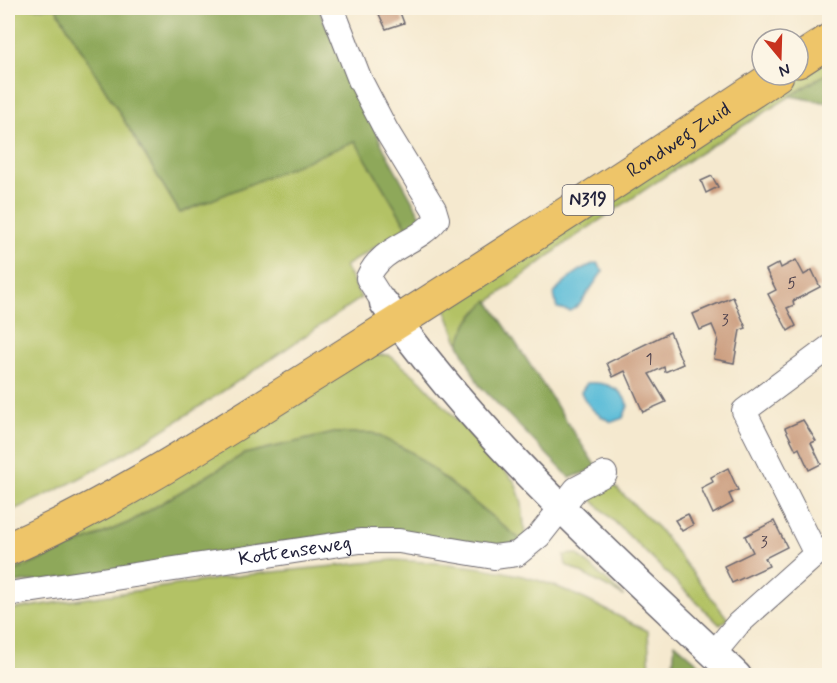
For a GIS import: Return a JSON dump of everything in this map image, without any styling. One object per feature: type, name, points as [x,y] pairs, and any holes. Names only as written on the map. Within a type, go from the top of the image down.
[{"type":"main road","points":[[810,36],[830,23]]},
{"type":"main road","points":[[810,53],[830,40]]},
{"type":"main road","name":"Rondweg Zuid","points":[[390,313],[750,74]]},
{"type":"main road","name":"Rondweg Zuid","points":[[390,313],[555,223],[759,87]]},
{"type":"main road","name":"N319","points":[[8,524],[94,484],[390,313]]},
{"type":"main road","name":"N319","points":[[8,549],[104,504],[390,313]]},
{"type":"street","points":[[333,8],[360,80],[386,130],[434,209],[437,219],[430,228],[383,256],[373,266],[369,278],[390,313],[468,411],[560,505],[737,675]]},
{"type":"street","points":[[714,653],[738,624],[823,551],[744,411],[830,347]]},
{"type":"street","name":"Kottenseweg","points":[[8,594],[360,541],[399,541],[494,557],[517,554],[539,536],[560,505],[576,489],[605,474]]},
{"type":"green space","points":[[16,8],[56,8],[180,213],[355,140],[407,227],[345,266],[361,298],[137,446],[51,493],[8,512],[8,11]]},
{"type":"green space","points":[[56,8],[318,8],[384,149],[422,218],[407,227],[355,141],[180,213]]},
{"type":"green space","points":[[829,52],[829,72],[810,84],[810,64]]},
{"type":"green space","points":[[829,72],[829,103],[790,96],[805,87],[810,87],[810,84]]},
{"type":"green space","points":[[775,87],[805,87],[695,156],[566,243],[477,311],[468,322],[459,344],[442,301]]},
{"type":"green space","points":[[488,300],[597,468],[570,478],[479,385],[459,344],[468,322]]},
{"type":"green space","points":[[366,355],[389,355],[420,380],[515,482],[522,503],[525,536],[521,540],[411,452],[373,433],[334,433],[244,454],[130,522],[8,574],[8,559]]},
{"type":"green space","points":[[334,433],[373,433],[411,452],[521,540],[518,544],[499,545],[434,537],[8,584],[8,574],[130,522],[244,454]]},
{"type":"green space","points":[[604,476],[658,528],[728,619],[720,625],[582,490]]},
{"type":"green space","points":[[577,554],[624,596],[566,565],[564,555]]},
{"type":"green space","points":[[393,560],[453,564],[494,570],[533,579],[576,595],[648,631],[650,675],[8,675],[8,610],[244,575]]},
{"type":"green space","points":[[675,643],[712,675],[672,675]]},
{"type":"water","points":[[597,263],[603,271],[580,304],[570,311],[557,308],[554,294],[558,289],[579,271]]},
{"type":"water","points":[[587,383],[606,385],[622,394],[628,406],[623,418],[612,422],[594,410],[586,402],[581,392]]},
{"type":"building","points":[[380,8],[404,8],[399,10],[404,23],[386,29],[378,12],[381,11]]},
{"type":"building","points":[[712,176],[718,187],[706,193],[701,181]]},
{"type":"building","points":[[796,260],[804,275],[812,270],[820,287],[793,301],[794,305],[787,308],[796,326],[788,331],[768,294],[776,290],[766,270],[779,263],[781,268]]},
{"type":"building","points":[[733,297],[746,328],[740,330],[734,363],[714,359],[718,339],[712,325],[700,330],[693,314]]},
{"type":"building","points":[[670,332],[683,364],[665,372],[664,367],[649,374],[666,402],[643,412],[625,371],[613,377],[607,363]]},
{"type":"building","points":[[803,420],[816,441],[811,443],[821,464],[809,470],[799,448],[796,450],[785,428]]},
{"type":"building","points":[[728,468],[738,490],[729,494],[733,503],[713,514],[701,488],[713,482],[711,477]]},
{"type":"building","points":[[688,514],[693,525],[682,531],[675,520]]},
{"type":"building","points":[[774,521],[787,547],[765,558],[769,566],[732,583],[724,566],[753,552],[745,536]]}]
